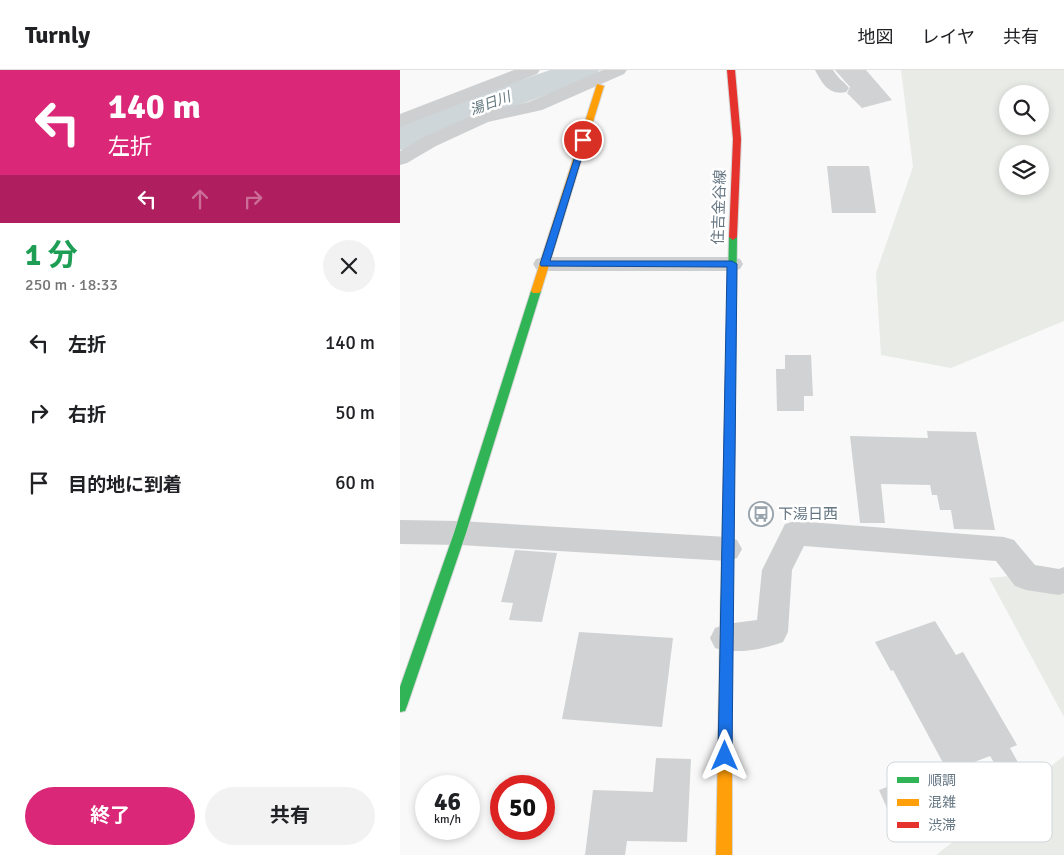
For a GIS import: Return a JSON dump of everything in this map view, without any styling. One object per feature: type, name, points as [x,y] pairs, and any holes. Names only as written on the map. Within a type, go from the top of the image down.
[{"type":"main road","name":"住吉金谷線","points":[[724,855],[732,264],[737,139],[731,70]]},
{"type":"main road","points":[[400,706],[460,534],[600,86]]},
{"type":"street","points":[[400,121],[496,82],[531,70]]},
{"type":"street","points":[[400,159],[429,142],[482,118],[535,106],[618,70]]},
{"type":"street","points":[[824,70],[832,84],[840,88]]},
{"type":"street","points":[[544,264],[732,264]]},
{"type":"street","points":[[400,532],[727,549]]},
{"type":"street","points":[[726,638],[772,632],[777,570],[795,532],[1004,548],[1026,577],[1059,582],[1064,580]]},
{"type":"shaded area","points":[[571,70],[603,70],[534,103],[475,115],[400,149],[400,131],[408,126],[508,81]]},
{"type":"shaded area","points":[[901,70],[1064,70],[1064,321],[951,368],[881,355],[876,273],[913,167]]},
{"type":"shaded area","points":[[1064,571],[1064,717],[989,578]]},
{"type":"shaded area","points":[[1064,756],[1064,855],[936,855],[953,842],[1052,842],[1052,765]]},
{"type":"building","points":[[835,70],[866,70],[892,100],[862,108],[847,93],[850,87]]},
{"type":"building","points":[[827,166],[869,166],[876,213],[832,213]]},
{"type":"building","points":[[785,355],[811,355],[813,396],[804,396],[804,411],[777,411],[776,369],[785,369]]},
{"type":"building","points":[[927,431],[976,432],[995,530],[954,529],[951,510],[940,510],[937,495],[932,495],[930,485],[881,484],[885,523],[860,523],[850,436],[928,438]]},
{"type":"building","points":[[515,550],[557,553],[542,622],[509,620],[513,603],[501,602]]},
{"type":"building","points":[[935,621],[956,655],[963,652],[1017,745],[1010,748],[1018,762],[994,762],[990,756],[974,762],[943,762],[893,670],[891,671],[875,642]]},
{"type":"building","points":[[579,632],[673,638],[662,727],[562,719]]},
{"type":"building","points":[[656,758],[691,759],[687,842],[627,841],[625,855],[585,855],[593,790],[653,792]]},
{"type":"building","points":[[887,787],[887,808],[879,790]]},
{"type":"waterway","name":"湯日川","points":[[400,139],[416,130],[582,70]]},
{"type":"traffic: fast","points":[[726,634],[733,237]]},
{"type":"traffic: fast","points":[[400,706],[460,533],[536,291]]},
{"type":"traffic: slow","points":[[536,291],[600,86]]},
{"type":"traffic: slow","points":[[724,855],[726,634]]},
{"type":"traffic: jam","points":[[731,70],[737,139],[733,237]]},
{"type":"place","name":"下湯日西","points":[[761,514]]},
{"type":"route","points":[[583,140],[544,264],[732,264],[725,756]]}]
